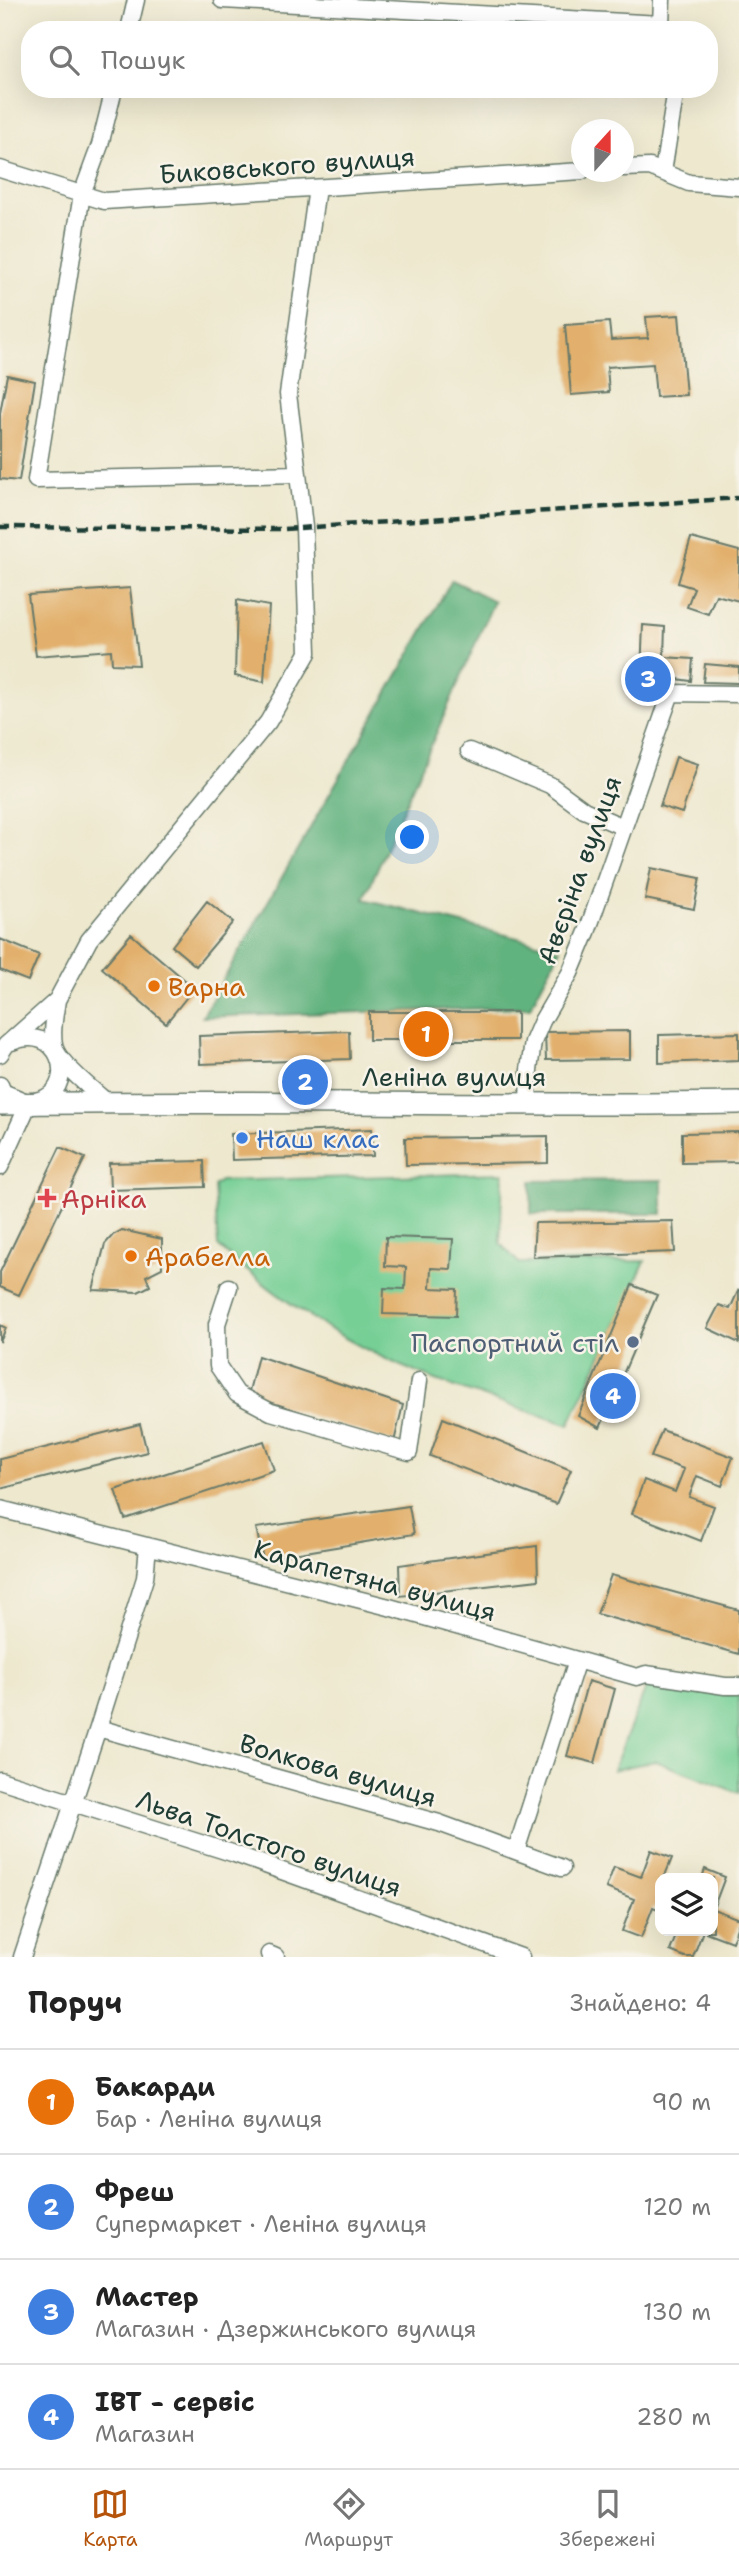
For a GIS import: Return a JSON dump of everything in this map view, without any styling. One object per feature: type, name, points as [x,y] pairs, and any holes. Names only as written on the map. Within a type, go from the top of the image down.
[{"type":"main road","name":"Леніна вулиця","points":[[0,1104],[739,1103]]},
{"type":"street","points":[[131,21],[136,0]]},
{"type":"street","points":[[222,0],[566,21]]},
{"type":"street","points":[[662,0],[664,21]]},
{"type":"street","points":[[112,98],[100,145],[82,194],[36,480],[298,474]]},
{"type":"street","points":[[663,172],[675,98]]},
{"type":"street","points":[[634,168],[650,167],[689,183],[739,187]]},
{"type":"street","name":"Биковського вулиця","points":[[0,169],[104,201],[571,172]]},
{"type":"street","points":[[2,1053],[57,1000],[89,940],[268,722],[308,653],[304,527],[288,394],[317,188]]},
{"type":"street","name":"Авєріна вулиця","points":[[528,1104],[533,1042],[583,942],[671,693],[739,694]]},
{"type":"street","points":[[469,751],[550,785],[584,810],[623,827]]},
{"type":"street","points":[[0,1085],[4,1092],[30,1103],[47,1097],[59,1084],[62,1068],[56,1051],[54,1027],[57,1000]]},
{"type":"street","points":[[2,1053],[26,1036],[44,1040],[82,1080],[108,1102]]},
{"type":"street","points":[[0,1167],[30,1103]]},
{"type":"street","points":[[229,1287],[217,1324],[218,1366],[237,1394],[271,1412],[409,1452],[419,1381]]},
{"type":"street","name":"Карапетяна вулиця","points":[[0,1509],[389,1607],[637,1676],[646,1674],[739,1686]]},
{"type":"street","points":[[22,1957],[145,1578],[148,1546]]},
{"type":"street","points":[[516,1851],[577,1660]]},
{"type":"street","name":"Волкова вулиця","points":[[98,1728],[439,1823],[562,1868]]},
{"type":"street","name":"Льва Толстого вулиця","points":[[0,1780],[232,1853],[521,1957]]},
{"type":"green space","points":[[452,580],[494,601],[364,899],[561,949],[530,1007],[202,1017]]},
{"type":"green space","points":[[503,1173],[500,1243],[519,1263],[645,1261],[569,1425],[427,1377],[360,1346],[296,1308],[218,1246],[214,1186],[220,1181]]},
{"type":"green space","points":[[662,1180],[662,1214],[531,1214],[531,1181]]},
{"type":"green space","points":[[648,1683],[727,1694],[739,1693],[739,1793],[655,1761],[613,1770]]},
{"type":"building","points":[[679,315],[686,395],[656,397],[653,364],[607,367],[609,392],[571,395],[565,325],[609,322],[611,340],[648,338],[646,317]]},
{"type":"building","points":[[7,375],[35,381],[19,481],[0,479],[0,413]]},
{"type":"building","points":[[691,538],[739,551],[739,601],[716,595],[708,614],[687,607],[694,588],[678,583]]},
{"type":"building","points":[[130,588],[139,665],[112,664],[111,650],[36,656],[28,595]]},
{"type":"building","points":[[237,600],[269,606],[264,682],[235,676]]},
{"type":"building","points":[[643,625],[665,627],[664,657],[693,659],[691,681],[641,674]]},
{"type":"building","points":[[705,664],[739,667],[739,683],[703,682]]},
{"type":"building","points":[[676,757],[698,764],[682,813],[660,806]]},
{"type":"building","points":[[651,868],[700,878],[694,909],[645,899]]},
{"type":"building","points":[[207,901],[233,922],[196,966],[172,946]]},
{"type":"building","points":[[131,934],[194,988],[166,1023],[102,968]]},
{"type":"building","points":[[0,939],[39,955],[28,981],[0,970]]},
{"type":"building","points":[[369,1012],[517,1012],[517,1040],[369,1040]]},
{"type":"building","points":[[349,1031],[350,1059],[200,1064],[199,1036]]},
{"type":"building","points":[[630,1031],[630,1059],[546,1060],[545,1032]]},
{"type":"building","points":[[739,1033],[739,1060],[659,1063],[659,1035]]},
{"type":"building","points":[[372,1129],[373,1156],[232,1160],[231,1134]]},
{"type":"building","points":[[739,1132],[739,1162],[682,1163],[682,1133]]},
{"type":"building","points":[[548,1136],[548,1163],[406,1165],[405,1138]]},
{"type":"building","points":[[60,1147],[85,1158],[19,1295],[0,1287],[0,1272]]},
{"type":"building","points":[[204,1161],[205,1187],[110,1190],[109,1163]]},
{"type":"building","points":[[673,1221],[675,1252],[533,1257],[535,1223]]},
{"type":"building","points":[[122,1230],[162,1239],[162,1268],[146,1276],[150,1286],[138,1292],[93,1290],[105,1244]]},
{"type":"building","points":[[386,1237],[453,1239],[451,1269],[431,1268],[430,1288],[457,1289],[456,1316],[383,1314],[384,1288],[405,1289],[406,1267],[385,1266]]},
{"type":"building","points":[[632,1285],[657,1295],[600,1428],[578,1416]]},
{"type":"building","points":[[739,1289],[739,1343],[707,1328],[719,1305],[730,1309]]},
{"type":"building","points":[[0,1325],[6,1328],[0,1342]]},
{"type":"building","points":[[258,1356],[403,1405],[394,1442],[248,1395]]},
{"type":"building","points":[[443,1418],[571,1470],[556,1504],[430,1456]]},
{"type":"building","points":[[140,1424],[147,1452],[0,1489],[0,1459]]},
{"type":"building","points":[[662,1430],[733,1457],[722,1486],[697,1476],[689,1497],[714,1506],[701,1541],[632,1514],[644,1480],[675,1492],[684,1469],[651,1457]]},
{"type":"building","points":[[264,1441],[274,1470],[125,1519],[115,1490]]},
{"type":"building","points":[[409,1506],[414,1534],[263,1559],[256,1528]]},
{"type":"building","points":[[537,1546],[538,1580],[400,1596],[399,1565]]},
{"type":"building","points":[[611,1575],[739,1610],[739,1654],[597,1614]]},
{"type":"building","points":[[588,1681],[615,1689],[595,1763],[567,1756]]},
{"type":"building","points":[[651,1850],[672,1858],[666,1873],[655,1873],[655,1908],[653,1907],[641,1938],[622,1931],[634,1899],[606,1888],[614,1867],[641,1877]]},
{"type":"building","points":[[718,1874],[725,1877],[718,1896]]},
{"type":"building","points":[[718,1911],[739,1919],[732,1942],[716,1936]]},
{"type":"building","points":[[676,1936],[701,1936],[693,1957],[670,1951]]},
{"type":"railway","points":[[0,527],[284,529],[739,498]]},
{"type":"place","name":"Мастер","points":[[648,679]]},
{"type":"place","name":"Варна","points":[[154,986]]},
{"type":"place","name":"Бакарди","points":[[426,1034]]},
{"type":"place","name":"Фреш","points":[[305,1082]]},
{"type":"place","name":"Наш клас","points":[[242,1138]]},
{"type":"place","name":"Арніка","points":[[47,1198]]},
{"type":"place","name":"Арабелла","points":[[131,1256]]},
{"type":"place","name":"Паспортний стіл","points":[[633,1342]]},
{"type":"place","name":"ІВТ - сервіс","points":[[613,1396]]}]
